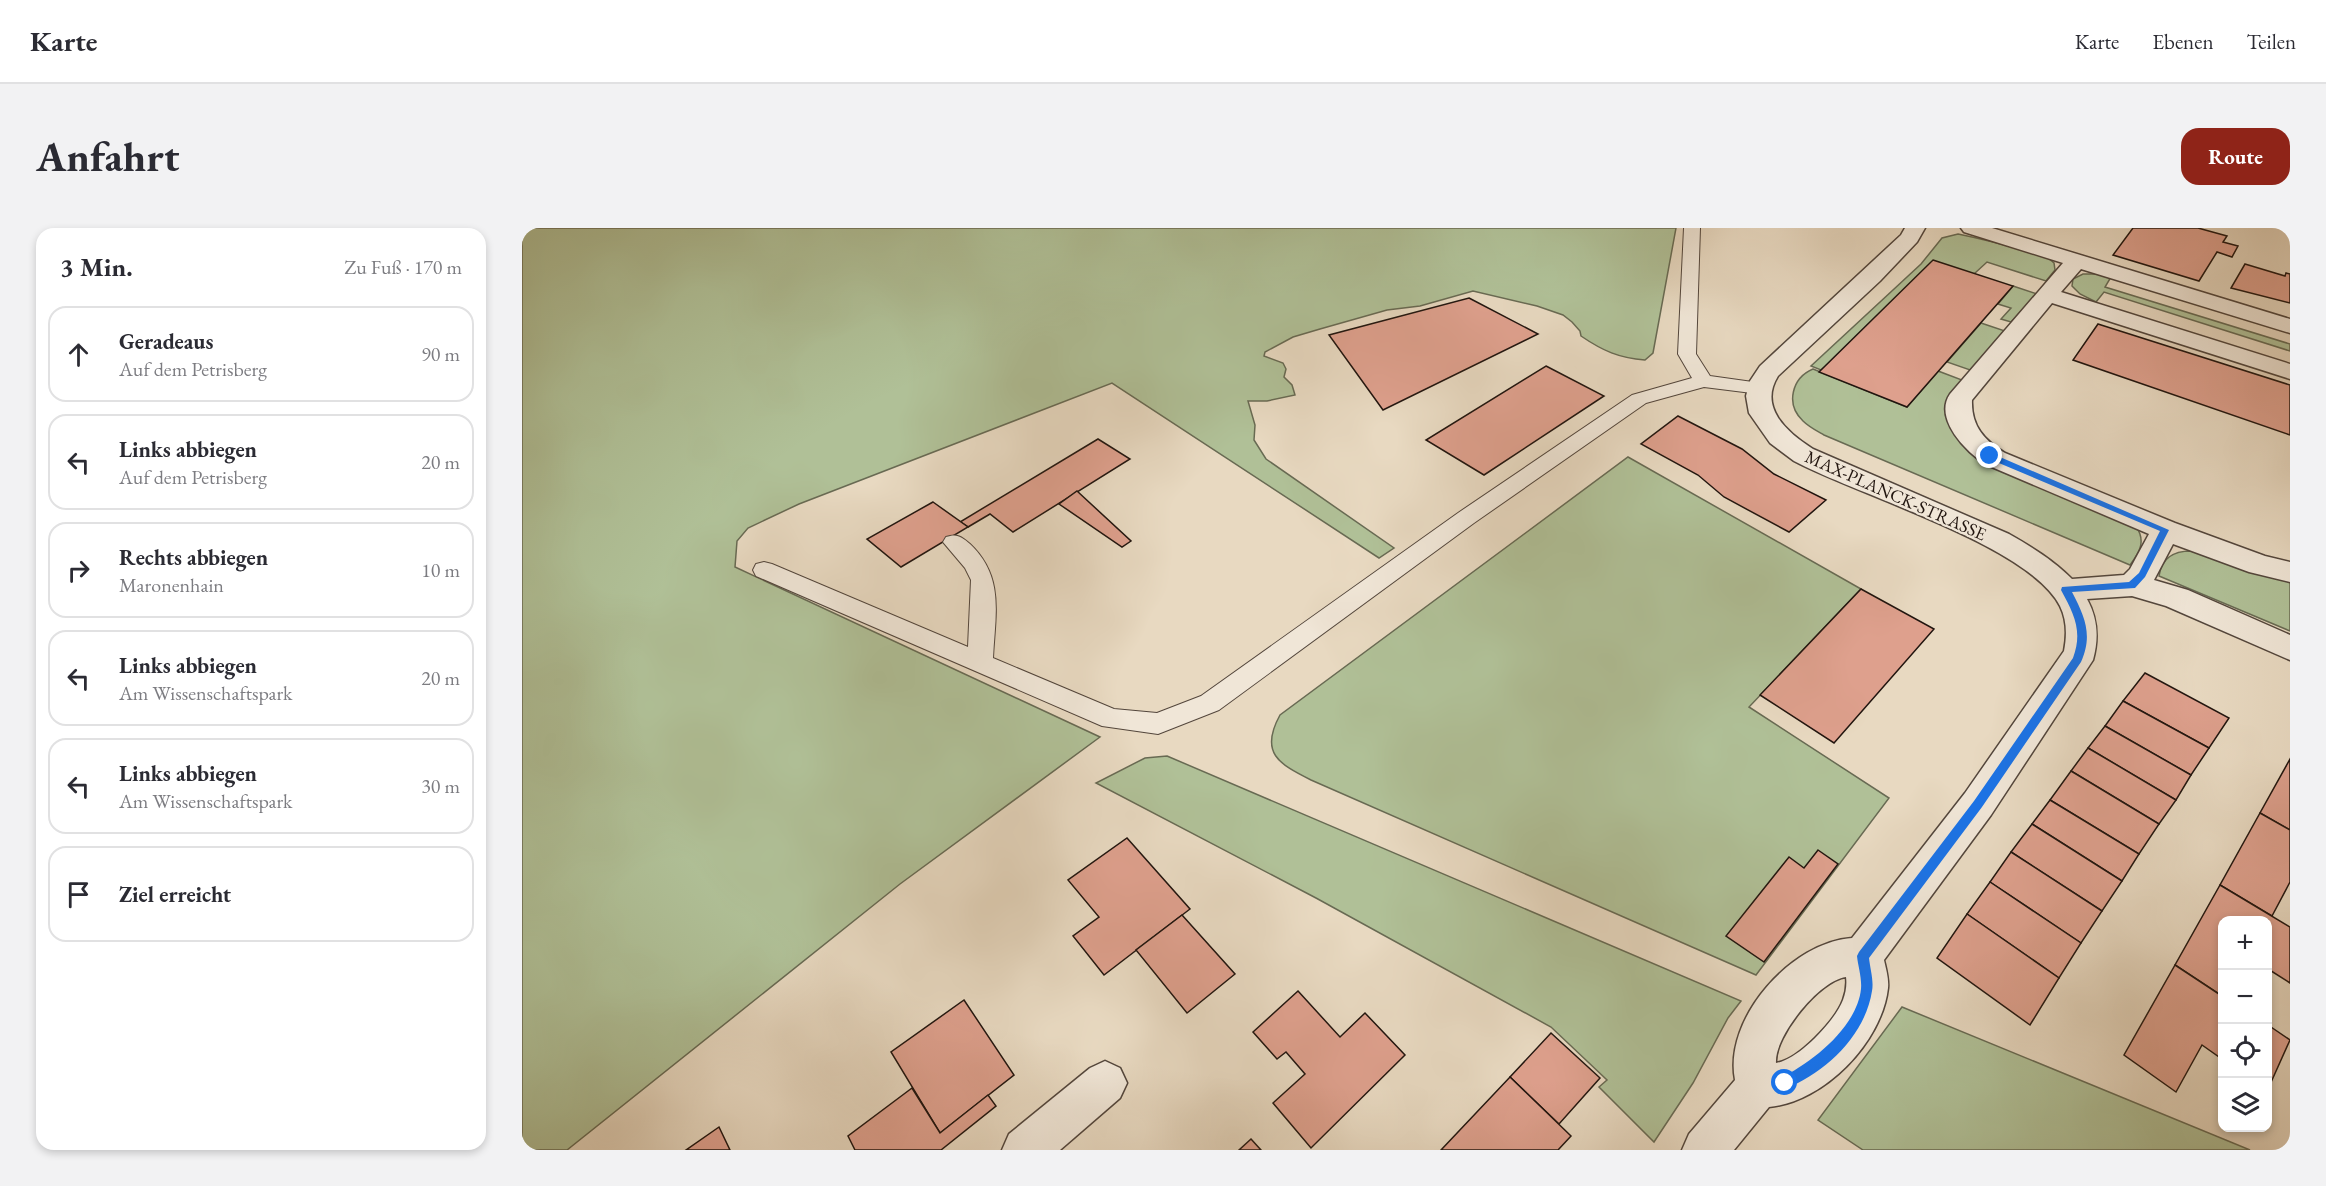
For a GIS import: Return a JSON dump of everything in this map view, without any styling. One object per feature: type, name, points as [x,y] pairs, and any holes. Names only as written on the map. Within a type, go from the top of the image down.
[{"type":"street","points":[[1760,388],[1761,381],[1769,371],[1910,238],[1914,228]]},
{"type":"street","points":[[1971,228],[2290,326]]},
{"type":"street","points":[[2076,261],[1959,399],[1960,419],[1965,430],[1975,444],[1996,459],[2165,530],[2259,565],[2290,572]]},
{"type":"street","points":[[2049,295],[2290,372]]},
{"type":"street","name":"MAX-PLANCK-STRASSE","points":[[1760,388],[1759,404],[1768,423],[1784,440],[1803,454],[1984,534],[2026,558],[2066,590]]},
{"type":"street","points":[[2132,585],[2142,575],[2165,530]]},
{"type":"street","points":[[1758,1086],[1753,1056],[1757,1041],[1782,1001],[1811,970],[1831,960],[1863,956],[1978,804],[2077,660],[2082,646],[2083,631],[2080,616],[2066,590],[2132,585],[2177,598],[2290,648]]},
{"type":"street","points":[[1705,1150],[1758,1086],[1785,1083],[1806,1073],[1838,1046],[1860,1014],[1864,1001],[1867,978],[1863,956]]},
{"type":"street","points":[[1025,1150],[1105,1083]]},
{"type":"lane","points":[[1692,228],[1687,354],[1703,381]]},
{"type":"lane","points":[[764,570],[1111,719],[1158,724],[1209,703],[1460,513],[1639,399],[1703,381],[1760,388]]},
{"type":"lane","points":[[954,542],[978,566],[983,577],[980,661]]},
{"type":"green space","points":[[522,228],[1676,228],[1653,353],[1645,360],[1627,358],[1597,346],[1581,336],[1580,331],[1563,315],[1537,306],[1473,291],[1420,306],[1387,310],[1320,329],[1293,337],[1265,352],[1264,356],[1283,363],[1286,369],[1284,377],[1292,385],[1295,395],[1267,401],[1248,401],[1255,425],[1254,440],[1266,459],[1394,548],[1379,558],[1112,383],[799,504],[748,528],[737,541],[735,567],[1100,737],[900,884],[567,1150],[522,1150]]},
{"type":"green space","points":[[1958,234],[2047,257],[2054,263],[2055,270],[2046,281],[1987,262],[1974,274],[1821,370],[1811,366],[1921,264],[1942,238]]},
{"type":"green space","points":[[2083,274],[2111,277],[2105,287],[2290,344],[2290,351],[2104,292],[2096,302],[2080,294],[2072,286],[2073,279]]},
{"type":"green space","points":[[2013,286],[2037,294],[2011,322],[2001,319],[2011,308],[1998,304]]},
{"type":"green space","points":[[1981,323],[2005,331],[1970,370],[1947,362]]},
{"type":"green space","points":[[1813,369],[1907,407],[1938,371],[1962,380],[1949,398],[1952,427],[2136,526],[2141,537],[2137,556],[2130,565],[1824,435],[1805,423],[1794,407],[1793,392],[1796,385],[1806,373]]},
{"type":"green space","points":[[1628,457],[1861,589],[1749,707],[1889,798],[1756,975],[1311,780],[1282,762],[1272,748],[1271,739],[1280,715]]},
{"type":"green space","points":[[2191,551],[2290,579],[2290,631],[2159,576],[2163,564],[2170,556],[2179,552]]},
{"type":"green space","points":[[1167,756],[1741,1001],[1728,1018],[1693,1083],[1654,1142],[1599,1087],[1607,1080],[1551,1027],[1316,898],[1096,783],[1145,758]]},
{"type":"green space","points":[[1902,1007],[2250,1150],[1863,1150],[1818,1120]]},
{"type":"building","points":[[2133,228],[2198,228],[2227,236],[2223,242],[2238,246],[2232,257],[2217,252],[2199,281],[2113,255]]},
{"type":"building","points":[[1933,260],[2013,286],[1907,407],[1819,372]]},
{"type":"building","points":[[2245,264],[2285,276],[2286,273],[2290,274],[2290,303],[2231,288]]},
{"type":"building","points":[[1469,298],[1538,334],[1383,410],[1329,335]]},
{"type":"building","points":[[2098,324],[2290,385],[2290,435],[2073,360]]},
{"type":"building","points":[[1546,366],[1604,396],[1484,475],[1426,440]]},
{"type":"building","points":[[1678,416],[1742,449],[1774,474],[1826,500],[1789,532],[1724,497],[1698,475],[1641,444]]},
{"type":"building","points":[[1098,439],[1130,459],[1013,532],[990,514],[968,527],[960,522]]},
{"type":"building","points":[[1077,491],[1131,541],[1122,547],[1059,504]]},
{"type":"building","points":[[933,502],[968,527],[901,567],[867,539]]},
{"type":"building","points":[[1861,589],[1934,629],[1834,743],[1760,695]]},
{"type":"building","points":[[2145,673],[2229,718],[2209,748],[2123,701]]},
{"type":"building","points":[[2123,701],[2209,748],[2191,775],[2105,726]]},
{"type":"building","points":[[2105,726],[2191,775],[2176,800],[2088,748]]},
{"type":"building","points":[[2088,748],[2176,800],[2159,824],[2071,771]]},
{"type":"building","points":[[2290,759],[2290,830],[2260,813]]},
{"type":"building","points":[[2071,771],[2159,824],[2139,854],[2050,800]]},
{"type":"building","points":[[2050,800],[2139,854],[2122,881],[2032,824]]},
{"type":"building","points":[[2260,813],[2290,830],[2290,882],[2272,916],[2220,885]]},
{"type":"building","points":[[2032,824],[2122,881],[2102,911],[2011,852]]},
{"type":"building","points":[[1127,838],[1190,909],[1104,975],[1073,936],[1099,917],[1068,880]]},
{"type":"building","points":[[1818,850],[1838,864],[1764,962],[1726,936],[1789,857],[1804,868]]},
{"type":"building","points":[[2011,852],[2102,911],[2081,943],[1990,882]]},
{"type":"building","points":[[1990,882],[2081,943],[2059,978],[1967,914]]},
{"type":"building","points":[[2220,885],[2272,916],[2218,916],[2218,993],[2175,965]]},
{"type":"building","points":[[1967,914],[2059,978],[2030,1025],[1937,958]]},
{"type":"building","points":[[1182,915],[1235,974],[1187,1013],[1136,950]]},
{"type":"building","points":[[2272,916],[2290,927],[2290,983],[2272,972]]},
{"type":"building","points":[[2175,965],[2218,993],[2218,1056],[2202,1045],[2176,1092],[2124,1055]]},
{"type":"building","points":[[1298,991],[1340,1037],[1365,1013],[1405,1055],[1311,1148],[1273,1103],[1305,1074],[1286,1052],[1277,1059],[1253,1032]]},
{"type":"building","points":[[964,1000],[1014,1075],[940,1133],[891,1052]]},
{"type":"building","points":[[2272,1028],[2290,1040],[2272,1080]]},
{"type":"building","points":[[1551,1033],[1600,1078],[1559,1124],[1510,1077]]},
{"type":"building","points":[[1510,1077],[1571,1136],[1558,1150],[1441,1150]]},
{"type":"building","points":[[912,1088],[940,1133],[988,1095],[996,1106],[941,1150],[855,1150],[848,1136]]},
{"type":"building","points":[[719,1127],[730,1150],[686,1150]]},
{"type":"building","points":[[1251,1139],[1261,1150],[1239,1150]]},
{"type":"route","points":[[1785,1083],[1806,1073],[1838,1046],[1860,1014],[1864,1001],[1867,978],[1863,956],[1978,804],[2077,660],[2082,646],[2083,631],[2080,616],[2066,590],[2132,585],[2142,575],[2165,530],[1990,456]]}]
